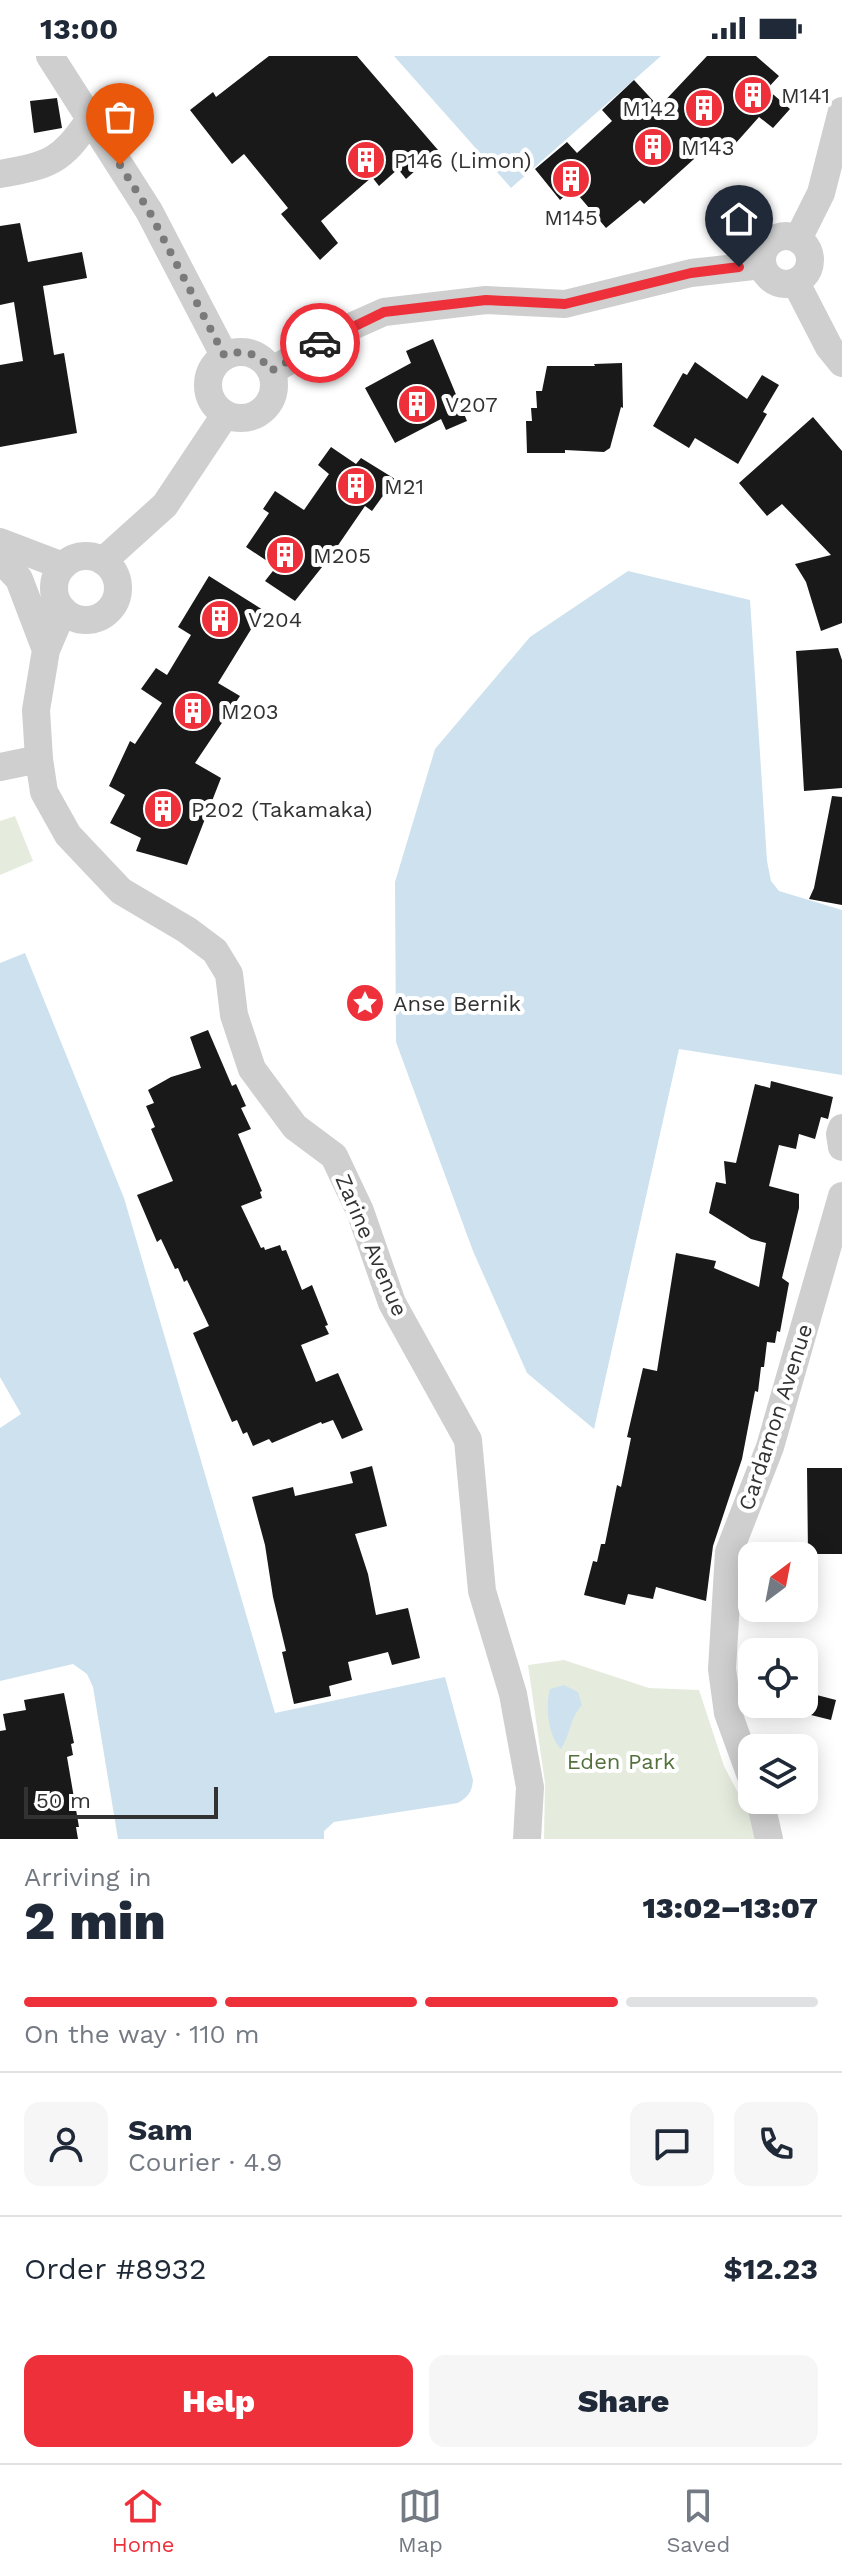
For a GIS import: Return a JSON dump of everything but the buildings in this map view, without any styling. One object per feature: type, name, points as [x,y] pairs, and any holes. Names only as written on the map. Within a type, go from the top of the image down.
[{"type":"street","points":[[50,56],[149,211],[224,355]]},
{"type":"street","points":[[798,239],[821,193],[842,111]]},
{"type":"street","points":[[0,174],[45,165],[72,146],[90,119]]},
{"type":"street","points":[[783,236],[798,239],[808,250],[810,265],[807,273],[796,283],[775,282],[762,265],[764,250],[769,243],[783,236]]},
{"type":"street","points":[[271,371],[339,332],[384,312],[486,300],[565,304],[691,273],[762,265]]},
{"type":"street","points":[[796,283],[829,347],[842,363]]},
{"type":"street","points":[[247,352],[265,362],[271,371],[273,395],[260,413],[237,419],[216,409],[207,390],[211,369],[224,355],[247,352]]},
{"type":"street","points":[[103,561],[165,505],[225,415]]},
{"type":"street","points":[[0,542],[63,566]]},
{"type":"street","points":[[82,557],[103,561],[111,568],[118,589],[111,608],[93,620],[71,617],[63,610],[54,593],[57,574],[63,566],[82,557]]},
{"type":"street","points":[[0,559],[19,579],[46,650]]},
{"type":"street","name":"Zarine Avenue","points":[[63,610],[46,650],[36,710],[44,792],[68,835],[121,891],[187,930],[215,951],[229,974],[234,1015],[252,1069],[295,1127],[334,1156],[360,1211],[392,1303],[468,1440],[482,1591],[513,1694],[530,1787],[527,1839]]},
{"type":"street","points":[[0,767],[39,759]]},
{"type":"street","points":[[842,1128],[842,1147]]},
{"type":"street","name":"Cardamon Avenue","points":[[738,1740],[728,1713],[722,1669],[729,1552],[770,1447],[842,1196]]},
{"type":"street","points":[[763,1814],[769,1839]]},
{"type":"green space","points":[[15,816],[33,861],[0,875],[0,821]]},
{"type":"green space","name":"Eden Park","points":[[564,1660],[649,1688],[699,1690],[724,1766],[738,1793],[738,1814],[749,1814],[759,1839],[544,1839],[545,1783],[528,1665]]},
{"type":"water","points":[[394,56],[661,56],[511,188]]},
{"type":"water","points":[[628,571],[750,600],[767,861],[771,881],[779,891],[842,910],[842,1075],[679,1049],[594,1429],[527,1373],[473,1251],[396,1042],[395,882],[435,749],[530,637]]},
{"type":"water","points":[[25,953],[124,1198],[275,1713],[445,1677],[473,1780],[469,1794],[458,1803],[334,1822],[324,1831],[324,1839],[118,1839],[93,1687],[87,1674],[73,1664],[0,1681],[0,1428],[21,1414],[0,1377],[0,963]]},
{"type":"water","points":[[564,1685],[578,1692],[582,1705],[561,1749],[550,1729],[548,1703],[550,1689]]},
{"type":"way so far","points":[[120,165],[149,211],[224,355],[247,352],[265,362],[271,371],[320,343]]},
{"type":"place","name":"M141","points":[[753,95]]},
{"type":"place","name":"M142","points":[[704,108]]},
{"type":"place","name":"M143","points":[[653,147]]},
{"type":"place","name":"P146 (Limon)","points":[[366,160]]},
{"type":"place","name":"M145","points":[[571,179]]},
{"type":"place","name":"V207","points":[[417,404]]},
{"type":"place","name":"M21","points":[[356,486]]},
{"type":"place","name":"M205","points":[[285,555]]},
{"type":"place","name":"V204","points":[[220,619]]},
{"type":"place","name":"M203","points":[[193,711]]},
{"type":"place","name":"P202 (Takamaka)","points":[[163,809]]},
{"type":"place","name":"Anse Bernik","points":[[365,1003]]},
{"type":"route","points":[[320,343],[384,312],[486,300],[565,304],[691,273],[739,267]]}]
